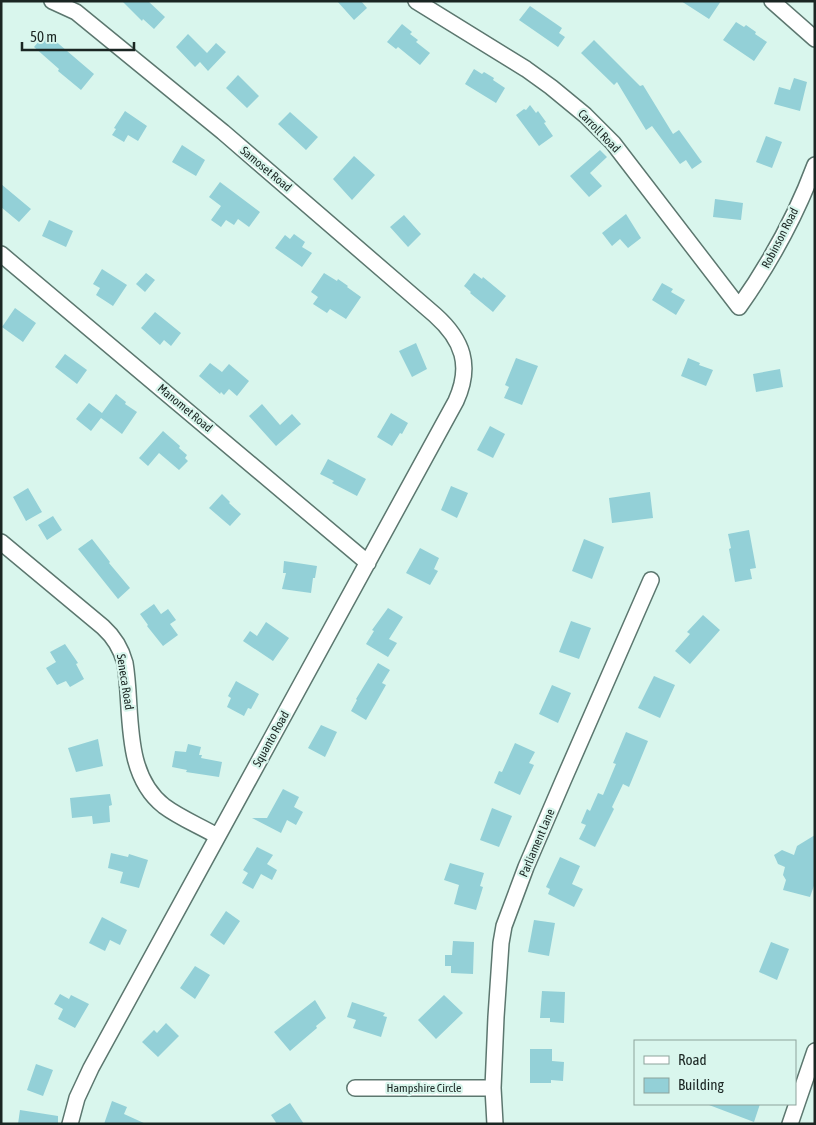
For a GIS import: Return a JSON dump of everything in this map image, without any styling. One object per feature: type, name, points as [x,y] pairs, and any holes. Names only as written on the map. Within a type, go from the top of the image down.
[{"type":"street","name":"Samoset Road","points":[[52,1],[68,8],[88,22],[301,199],[444,324],[450,331],[462,354]]},
{"type":"street","name":"Carroll Road","points":[[416,1],[526,69],[586,115],[612,143],[739,308]]},
{"type":"street","points":[[772,1],[815,39]]},
{"type":"street","name":"Robinson Road","points":[[739,308],[780,244],[815,165]]},
{"type":"street","name":"Manomet Road","points":[[1,254],[368,563]]},
{"type":"street","name":"Squanto Road","points":[[70,1124],[77,1098],[91,1068],[456,401],[465,377],[462,354]]},
{"type":"street","name":"Seneca Road","points":[[1,542],[103,627],[115,640],[125,663],[136,765],[142,780],[151,793],[163,804],[178,815],[217,836]]},
{"type":"street","name":"Parliament Lane","points":[[495,1124],[494,1088],[500,962],[504,926],[552,807],[651,580]]},
{"type":"street","points":[[790,1124],[815,1051]]},
{"type":"street","name":"Hampshire Circle","points":[[355,1088],[494,1088]]},
{"type":"building","points":[[122,1],[148,1],[165,17],[154,29],[143,19],[142,21]]},
{"type":"building","points":[[337,1],[361,1],[367,8],[354,20]]},
{"type":"building","points":[[681,1],[721,1],[709,19]]},
{"type":"building","points":[[530,6],[562,28],[559,33],[565,37],[558,47],[519,20]]},
{"type":"building","points":[[736,22],[744,27],[746,25],[767,42],[754,61],[723,40]]},
{"type":"building","points":[[402,24],[412,32],[410,34],[418,40],[416,42],[430,53],[420,65],[398,47],[396,49],[387,42]]},
{"type":"building","points":[[46,33],[94,74],[81,90],[58,71],[59,69],[34,47]]},
{"type":"building","points":[[188,34],[207,53],[216,43],[226,52],[208,71],[200,62],[195,67],[176,47]]},
{"type":"building","points":[[594,40],[640,86],[643,85],[673,134],[679,130],[702,162],[692,169],[686,160],[680,164],[652,126],[646,130],[617,82],[614,85],[581,53]]},
{"type":"building","points":[[474,69],[494,78],[493,80],[505,88],[496,103],[465,84]]},
{"type":"building","points":[[238,75],[259,96],[247,108],[226,88]]},
{"type":"building","points":[[794,78],[807,82],[800,111],[774,104],[779,87],[790,90]]},
{"type":"building","points":[[530,105],[536,113],[538,111],[553,136],[539,146],[516,115],[524,109],[526,110]]},
{"type":"building","points":[[125,111],[147,126],[138,141],[128,135],[124,142],[112,135],[116,129],[114,128]]},
{"type":"building","points":[[290,112],[318,137],[306,150],[278,124]]},
{"type":"building","points":[[766,136],[782,142],[772,168],[756,162]]},
{"type":"building","points":[[182,145],[205,160],[196,176],[172,162]]},
{"type":"building","points":[[600,150],[607,157],[590,173],[602,186],[589,197],[570,176]]},
{"type":"building","points":[[354,156],[375,175],[352,200],[333,179]]},
{"type":"building","points":[[220,182],[260,212],[249,227],[238,219],[234,225],[226,220],[221,227],[211,220],[221,206],[209,197]]},
{"type":"building","points":[[1,184],[31,209],[19,222],[1,207]]},
{"type":"building","points":[[715,199],[743,203],[741,220],[713,217]]},
{"type":"building","points":[[626,214],[641,238],[628,248],[620,239],[612,246],[602,233]]},
{"type":"building","points":[[404,215],[421,234],[408,247],[390,227]]},
{"type":"building","points":[[49,220],[73,231],[66,247],[42,236]]},
{"type":"building","points":[[294,234],[305,242],[302,247],[312,253],[302,267],[275,248],[285,235],[290,239]]},
{"type":"building","points":[[102,269],[127,285],[113,306],[96,295],[100,288],[93,284]]},
{"type":"building","points":[[146,273],[155,280],[145,292],[136,284]]},
{"type":"building","points":[[324,273],[337,281],[338,279],[361,297],[346,319],[330,309],[327,313],[313,304],[318,297],[311,292]]},
{"type":"building","points":[[474,273],[482,279],[483,277],[506,296],[493,312],[464,286]]},
{"type":"building","points":[[662,283],[673,289],[671,292],[685,300],[676,315],[652,300]]},
{"type":"building","points":[[15,308],[36,323],[23,342],[2,327]]},
{"type":"building","points":[[155,312],[181,333],[171,346],[164,340],[160,345],[141,328]]},
{"type":"building","points":[[416,343],[427,369],[412,377],[399,351]]},
{"type":"building","points":[[65,354],[87,370],[77,384],[55,367]]},
{"type":"building","points":[[516,358],[538,366],[522,405],[504,398],[509,387],[505,385]]},
{"type":"building","points":[[688,358],[700,363],[699,365],[713,370],[706,386],[681,376]]},
{"type":"building","points":[[210,363],[222,372],[229,364],[249,381],[237,396],[229,389],[224,395],[221,392],[220,394],[199,376]]},
{"type":"building","points":[[780,369],[783,387],[756,392],[753,374]]},
{"type":"building","points":[[116,394],[126,402],[125,404],[137,412],[122,434],[101,418],[91,431],[76,419],[89,403],[102,413]]},
{"type":"building","points":[[262,404],[280,425],[292,414],[301,424],[276,446],[249,416]]},
{"type":"building","points":[[391,413],[408,423],[392,446],[377,437]]},
{"type":"building","points":[[490,426],[505,434],[493,458],[477,450]]},
{"type":"building","points":[[163,431],[187,455],[185,458],[188,461],[179,470],[159,453],[148,466],[139,458]]},
{"type":"building","points":[[328,459],[366,479],[357,496],[332,483],[334,481],[320,474]]},
{"type":"building","points":[[451,486],[468,493],[457,518],[441,510]]},
{"type":"building","points":[[28,488],[42,512],[26,521],[13,497]]},
{"type":"building","points":[[650,492],[653,518],[612,523],[609,498]]},
{"type":"building","points":[[222,494],[241,514],[230,526],[209,508]]},
{"type":"building","points":[[53,516],[62,530],[47,540],[38,525]]},
{"type":"building","points":[[749,530],[756,568],[750,569],[752,579],[735,582],[728,534]]},
{"type":"building","points":[[92,539],[130,588],[118,599],[78,549]]},
{"type":"building","points":[[584,539],[604,547],[592,579],[572,571]]},
{"type":"building","points":[[420,548],[439,558],[434,569],[438,571],[430,585],[406,573]]},
{"type":"building","points":[[284,561],[317,566],[311,593],[282,589],[286,573],[283,573]]},
{"type":"building","points":[[154,604],[161,614],[168,609],[176,620],[170,624],[178,635],[163,646],[140,614]]},
{"type":"building","points":[[388,608],[403,617],[389,639],[397,643],[388,657],[366,644],[374,631],[372,630]]},
{"type":"building","points":[[703,615],[720,630],[690,664],[675,651],[690,634],[687,632]]},
{"type":"building","points":[[571,621],[591,628],[579,659],[559,652]]},
{"type":"building","points":[[266,622],[289,638],[273,661],[243,641],[250,631],[257,636]]},
{"type":"building","points":[[65,644],[78,663],[76,664],[84,679],[70,687],[66,681],[57,685],[46,668],[56,662],[50,652]]},
{"type":"building","points":[[378,663],[390,670],[382,683],[386,685],[366,720],[351,711],[356,699]]},
{"type":"building","points":[[654,676],[675,685],[660,718],[638,708]]},
{"type":"building","points":[[236,681],[259,694],[251,709],[248,708],[244,716],[227,707],[231,698],[228,696]]},
{"type":"building","points":[[552,685],[571,693],[558,723],[539,714]]},
{"type":"building","points":[[321,725],[337,732],[325,757],[308,748]]},
{"type":"building","points":[[626,732],[648,741],[629,787],[623,784],[612,807],[614,809],[595,847],[579,839],[586,825],[581,823],[587,809],[590,811],[598,793],[603,795],[616,764],[613,763]]},
{"type":"building","points":[[98,739],[103,766],[76,772],[68,748]]},
{"type":"building","points":[[515,743],[535,752],[529,763],[534,765],[520,795],[494,783],[499,771],[502,772]]},
{"type":"building","points":[[188,744],[201,747],[199,755],[202,755],[201,758],[222,762],[219,777],[186,772],[187,770],[172,767],[175,751],[186,752]]},
{"type":"building","points":[[283,789],[299,797],[294,807],[303,812],[296,825],[287,820],[281,833],[252,818],[267,818]]},
{"type":"building","points":[[110,794],[112,805],[109,806],[110,822],[93,824],[92,816],[72,818],[70,798]]},
{"type":"building","points":[[492,808],[512,816],[499,847],[480,840]]},
{"type":"building","points":[[815,835],[815,883],[810,897],[783,890],[786,880],[783,875],[785,867],[778,864],[774,855],[782,850],[794,855],[797,846]]},
{"type":"building","points":[[257,847],[273,855],[267,864],[277,870],[272,880],[261,874],[253,889],[242,883],[248,873],[243,870]]},
{"type":"building","points":[[111,853],[128,857],[129,854],[148,860],[139,888],[120,883],[123,872],[108,868]]},
{"type":"building","points":[[560,857],[580,866],[572,884],[583,889],[574,907],[548,894],[550,889],[546,887]]},
{"type":"building","points":[[450,863],[484,873],[480,886],[483,887],[476,910],[454,904],[459,885],[444,880]]},
{"type":"building","points":[[226,911],[240,921],[224,945],[210,935]]},
{"type":"building","points":[[102,917],[127,930],[120,945],[110,940],[105,951],[89,943]]},
{"type":"building","points":[[534,920],[555,923],[549,956],[528,952]]},
{"type":"building","points":[[453,941],[474,942],[473,974],[451,973],[451,966],[445,966],[445,955],[452,955]]},
{"type":"building","points":[[771,942],[789,949],[777,980],[759,972]]},
{"type":"building","points":[[195,966],[210,975],[195,999],[180,988]]},
{"type":"building","points":[[542,991],[565,992],[564,1023],[550,1022],[550,1018],[540,1018]]},
{"type":"building","points":[[60,994],[69,999],[71,995],[89,1004],[75,1028],[58,1019],[63,1009],[54,1004]]},
{"type":"building","points":[[444,995],[463,1013],[436,1039],[418,1020]]},
{"type":"building","points":[[315,1000],[326,1018],[290,1051],[274,1032]]},
{"type":"building","points":[[352,1002],[385,1013],[383,1016],[387,1017],[381,1037],[353,1028],[356,1020],[347,1017]]},
{"type":"building","points":[[166,1023],[179,1036],[158,1057],[142,1042],[154,1030],[157,1033]]},
{"type":"building","points":[[530,1049],[552,1049],[552,1061],[564,1062],[563,1081],[551,1080],[551,1083],[530,1083]]},
{"type":"building","points":[[36,1064],[53,1070],[43,1096],[27,1090]]},
{"type":"building","points":[[112,1101],[127,1107],[124,1114],[146,1124],[104,1124]]},
{"type":"building","points":[[290,1103],[304,1124],[277,1124],[271,1115]]},
{"type":"building","points":[[709,1105],[760,1105],[754,1122]]},
{"type":"building","points":[[20,1110],[58,1116],[58,1123],[18,1124]]}]
